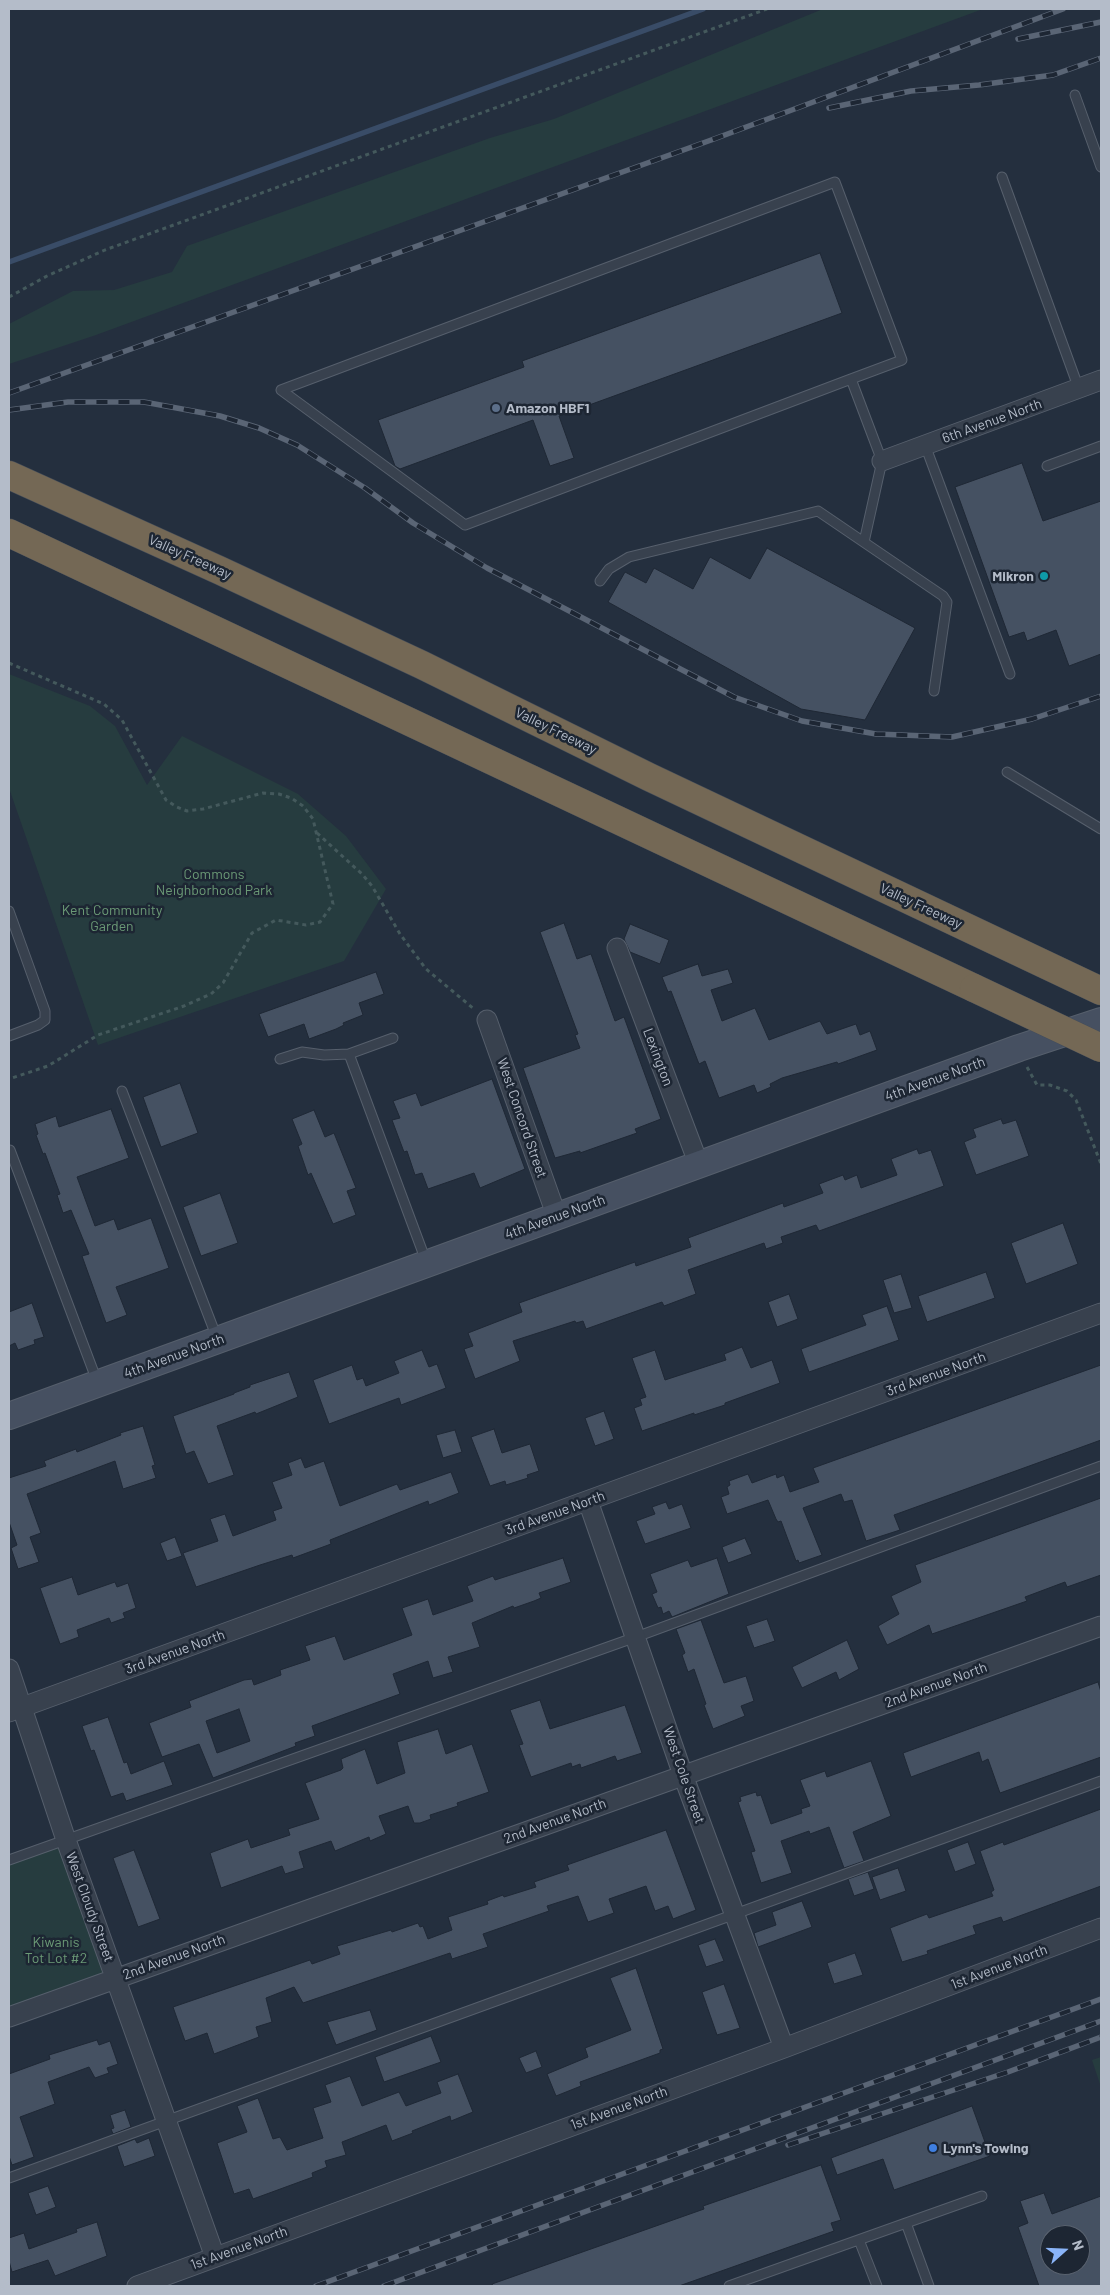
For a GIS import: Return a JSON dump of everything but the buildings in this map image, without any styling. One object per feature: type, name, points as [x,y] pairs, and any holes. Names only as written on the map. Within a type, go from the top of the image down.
[{"type":"highway","name":"Valley Freeway","points":[[9,475],[222,571],[649,777],[1101,990]]},
{"type":"highway","points":[[9,533],[1101,1048]]},
{"type":"street","name":"6th Avenue North","points":[[882,461],[1101,380]]},
{"type":"street","name":"Lexington","points":[[617,948],[698,1165]]},
{"type":"street","name":"West Concord Street","points":[[487,1020],[557,1216]]},
{"type":"street","name":"4th Avenue North","points":[[9,1416],[1019,1048],[1101,1021]]},
{"type":"street","name":"3rd Avenue North","points":[[15,1710],[1101,1313]]},
{"type":"street","name":"West Cole Street","points":[[588,1501],[683,1775],[784,2048]]},
{"type":"street","name":"2nd Avenue North","points":[[9,2017],[1101,1626]]},
{"type":"street","name":"West Cloudy Street","points":[[9,1670],[15,1710],[66,1840],[216,2257]]},
{"type":"street","name":"1st Avenue North","points":[[137,2286],[784,2048],[1101,1928]]},
{"type":"lane","points":[[1075,95],[1101,167]]},
{"type":"lane","points":[[1002,177],[1079,389]]},
{"type":"lane","points":[[835,182],[902,360],[851,379],[465,525],[281,390],[835,182]]},
{"type":"lane","points":[[851,379],[882,461],[864,542]]},
{"type":"lane","points":[[925,445],[1010,674]]},
{"type":"lane","points":[[1047,466],[1101,446]]},
{"type":"lane","points":[[600,581],[609,570],[629,557],[818,511],[943,596],[947,602],[934,691]]},
{"type":"lane","points":[[1007,772],[1101,830]]},
{"type":"lane","points":[[9,910],[45,1011],[45,1020],[38,1026],[9,1036]]},
{"type":"lane","points":[[280,1059],[302,1052],[324,1055],[349,1054],[393,1038]]},
{"type":"lane","points":[[349,1054],[427,1264]]},
{"type":"lane","points":[[122,1091],[218,1340]]},
{"type":"lane","points":[[10,1150],[98,1384]]},
{"type":"lane","points":[[9,1860],[636,1637],[1101,1466]]},
{"type":"lane","points":[[9,2178],[1101,1781]]},
{"type":"lane","points":[[729,2286],[982,2196]]},
{"type":"lane","points":[[906,2223],[930,2286]]},
{"type":"lane","points":[[859,2240],[877,2286]]},
{"type":"path","points":[[9,297],[47,276],[105,250],[767,9]]},
{"type":"path","points":[[9,664],[104,704],[122,720],[166,800],[177,807],[187,810],[202,809],[263,793],[279,794],[291,798],[303,806],[313,819],[317,832],[333,904],[320,922],[306,924],[276,920],[252,933],[223,983],[211,994],[184,1006],[98,1035],[48,1066],[9,1079]]},
{"type":"path","points":[[317,832],[362,874],[372,886],[400,934],[426,969],[487,1020]]},
{"type":"path","points":[[1019,1048],[1032,1079],[1037,1085],[1050,1085],[1067,1091],[1076,1100],[1101,1164]]},
{"type":"green space","points":[[823,9],[983,9],[96,335],[9,364],[9,324],[73,291],[114,290],[172,272],[187,246],[490,138],[554,119]]},
{"type":"green space","name":"Commons Neighborhood Park","points":[[9,674],[90,706],[115,726],[147,785],[182,736],[298,794],[346,836],[386,889],[344,961],[98,1045],[9,788]]},
{"type":"green space","name":"Kiwanis Tot Lot #2","points":[[66,1840],[116,1978],[9,2017],[9,1860]]},
{"type":"green space","points":[[1101,2057],[1101,2087],[1092,2060]]},
{"type":"waterway","points":[[9,262],[703,9]]},
{"type":"railway","points":[[9,393],[714,139],[1063,9]]},
{"type":"railway","points":[[1018,39],[1101,22]]},
{"type":"railway","points":[[829,108],[911,91],[979,85],[1053,75],[1101,58]]},
{"type":"railway","points":[[9,410],[68,402],[144,402],[220,416],[259,428],[297,445],[365,488],[413,523],[487,568],[734,697],[802,721],[876,734],[952,737],[1032,719],[1101,696]]},
{"type":"railway","points":[[316,2286],[1101,1999]]},
{"type":"railway","points":[[384,2286],[1101,2021]]},
{"type":"railway","points":[[788,2145],[1008,2072],[1101,2037]]},
{"type":"place","name":"Amazon HBF1","points":[[496,408]]},
{"type":"place","name":"Mikron","points":[[1044,576]]},
{"type":"place","name":"Lynn's Towing","points":[[933,2148]]},
{"type":"park label","name":"Kent Community Garden","points":[[112,918]]}]
